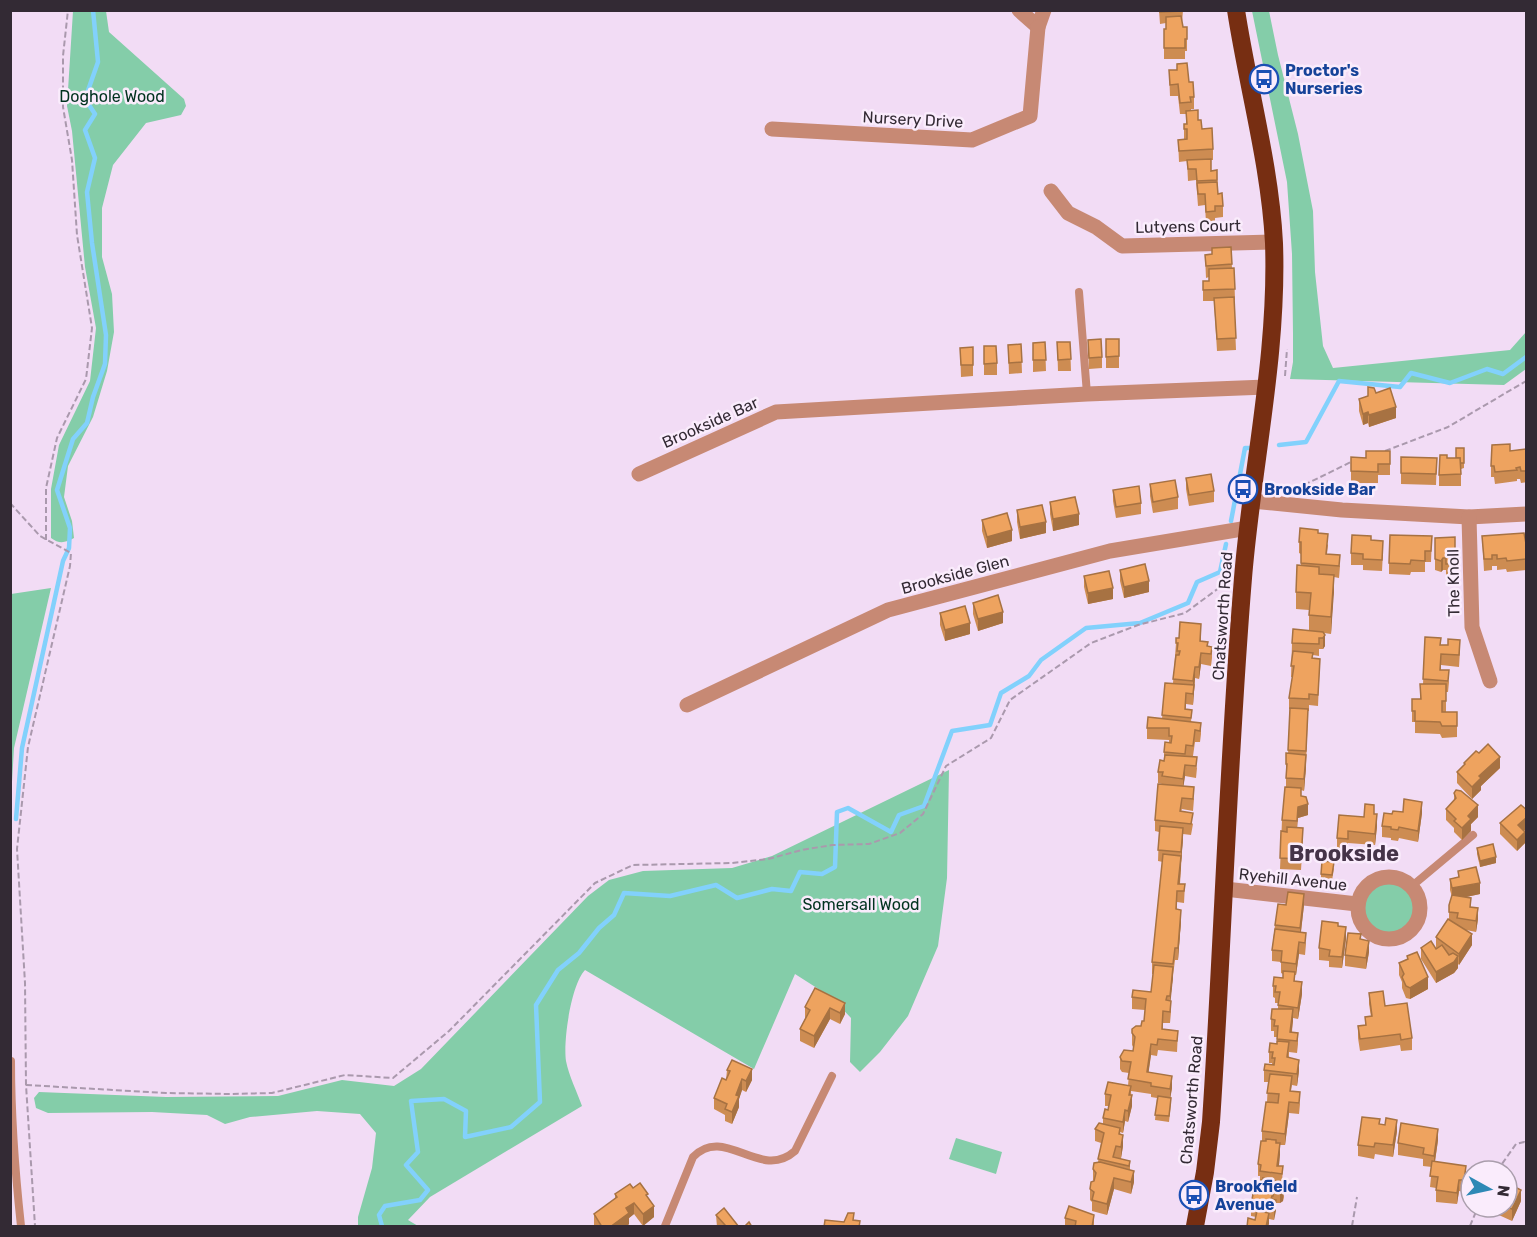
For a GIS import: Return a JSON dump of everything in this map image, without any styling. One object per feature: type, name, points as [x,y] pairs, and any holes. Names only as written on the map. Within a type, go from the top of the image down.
[{"type":"highway","name":"Chatsworth Road","points":[[1195,1227],[1211,1122],[1243,577],[1272,339],[1274,242],[1268,184],[1236,10]]},
{"type":"street","points":[[1019,10],[1038,27]]},
{"type":"street","name":"Nursery Drive","points":[[772,129],[972,141],[1030,116],[1038,27],[1044,10]]},
{"type":"street","name":"Lutyens Court","points":[[1051,191],[1068,213],[1096,227],[1122,246],[1274,242]]},
{"type":"street","name":"Brookside Bar","points":[[639,474],[776,412],[1087,394],[1266,387]]},
{"type":"street","points":[[1252,501],[1342,510],[1469,517],[1527,514]]},
{"type":"street","name":"The Knoll","points":[[1469,517],[1472,627],[1490,681]]},
{"type":"street","name":"Brookside Glen","points":[[687,705],[888,610],[1110,551],[1248,528]]},
{"type":"street","name":"Ryehill Avenue","points":[[1394,876],[1412,886],[1418,895],[1420,914],[1416,924],[1408,933],[1388,940],[1378,938],[1368,932],[1361,924],[1357,904],[1366,885],[1374,879],[1394,876]]},
{"type":"street","name":"Ryehill Avenue","points":[[1225,890],[1357,904]]},
{"type":"lane","points":[[1079,292],[1087,394]]},
{"type":"lane","points":[[1412,886],[1473,835]]},
{"type":"lane","points":[[11,1061],[13,1138],[21,1227]]},
{"type":"lane","points":[[665,1227],[693,1157],[702,1148],[719,1146],[767,1162],[786,1159],[795,1151],[832,1076]]},
{"type":"path","points":[[46,540],[46,488],[57,438],[86,379],[92,328],[77,235],[72,160],[63,107],[63,56],[68,10]]},
{"type":"path","points":[[1383,452],[1448,427],[1527,381]]},
{"type":"path","points":[[1284,491],[1302,486],[1355,460]]},
{"type":"path","points":[[10,503],[40,536],[68,552],[70,566],[28,747],[17,849],[25,983],[26,1085],[35,1227]]},
{"type":"path","points":[[26,1085],[166,1093],[231,1094],[272,1093],[345,1075],[393,1078],[448,1031],[595,883],[633,865],[732,863],[759,860],[832,845],[869,844],[900,833],[922,814],[946,766],[991,738],[1010,700],[1091,643],[1138,625],[1185,613],[1235,577],[1243,577]]},
{"type":"path","points":[[1505,1159],[1516,1144],[1525,1142],[1527,1137]]},
{"type":"path","points":[[1352,1227],[1357,1197]]},
{"type":"green space","name":"Doghole Wood","points":[[73,11],[106,11],[109,32],[184,99],[186,106],[181,115],[146,123],[113,165],[102,208],[102,257],[112,294],[114,332],[107,371],[93,417],[68,466],[64,497],[72,521],[74,538],[62,542],[51,538],[51,489],[59,445],[90,381],[96,328],[85,267],[72,131],[67,106]]},
{"type":"green space","points":[[1252,11],[1269,11],[1298,134],[1313,211],[1315,272],[1323,346],[1333,368],[1510,350],[1526,332],[1526,369],[1504,385],[1290,379],[1293,362],[1292,254],[1287,182]]},
{"type":"green space","points":[[51,588],[14,748],[11,799],[11,594]]},
{"type":"green space","name":"Somersall Wood","points":[[949,770],[947,878],[938,946],[908,1016],[880,1052],[860,1072],[850,1062],[851,1018],[831,997],[795,974],[754,1069],[585,970],[580,977],[572,1000],[565,1052],[569,1072],[582,1106],[430,1197],[408,1220],[418,1226],[358,1226],[358,1217],[372,1168],[376,1133],[360,1114],[317,1111],[250,1117],[225,1124],[207,1115],[152,1112],[48,1113],[36,1108],[34,1098],[39,1092],[166,1097],[278,1096],[342,1080],[394,1086],[421,1069],[588,896],[609,880],[643,871],[732,868],[772,856]]},
{"type":"green space","points":[[1389,881],[1399,883],[1407,889],[1413,897],[1415,907],[1413,917],[1407,925],[1399,931],[1389,933],[1379,931],[1371,925],[1365,917],[1363,907],[1365,897],[1371,889],[1379,883]]},
{"type":"green space","points":[[956,1138],[1002,1152],[996,1174],[949,1159]]},
{"type":"building","points":[[1160,10],[1183,10],[1183,11],[1160,12]]},
{"type":"building","points":[[1181,16],[1183,27],[1187,27],[1185,48],[1164,48],[1166,17]]},
{"type":"building","points":[[1187,63],[1189,82],[1193,82],[1194,97],[1190,97],[1191,102],[1180,103],[1178,84],[1170,85],[1169,70],[1177,70],[1177,64]]},
{"type":"building","points":[[1198,110],[1198,120],[1201,120],[1202,129],[1212,128],[1213,149],[1179,151],[1178,140],[1187,139],[1187,129],[1184,129],[1184,124],[1187,124],[1186,111]]},
{"type":"building","points":[[1211,159],[1211,171],[1217,170],[1217,180],[1197,181],[1196,169],[1188,169],[1187,160]]},
{"type":"building","points":[[1217,182],[1218,194],[1222,193],[1223,206],[1215,206],[1215,211],[1206,212],[1205,194],[1198,194],[1197,183]]},
{"type":"building","points":[[1231,247],[1232,264],[1206,266],[1205,255],[1212,254],[1212,248]]},
{"type":"building","points":[[1234,268],[1235,289],[1203,290],[1203,281],[1209,281],[1209,269]]},
{"type":"building","points":[[1234,297],[1236,338],[1217,339],[1214,298]]},
{"type":"building","points":[[1101,339],[1102,357],[1089,358],[1088,340]]},
{"type":"building","points":[[1106,339],[1119,339],[1119,356],[1106,357]]},
{"type":"building","points":[[1045,342],[1046,360],[1033,360],[1033,343]]},
{"type":"building","points":[[1057,342],[1070,342],[1071,359],[1058,360]]},
{"type":"building","points":[[1021,344],[1022,362],[1009,363],[1008,345]]},
{"type":"building","points":[[984,346],[996,346],[997,363],[984,364]]},
{"type":"building","points":[[973,347],[973,365],[961,365],[960,348]]},
{"type":"building","points":[[1368,387],[1374,388],[1376,393],[1390,388],[1396,407],[1369,415],[1368,412],[1363,414],[1359,399],[1368,396]]},
{"type":"building","points":[[1510,444],[1510,451],[1527,449],[1527,471],[1521,471],[1520,467],[1516,468],[1517,470],[1495,472],[1494,466],[1491,466],[1492,445]]},
{"type":"building","points":[[1456,448],[1464,448],[1464,463],[1460,463],[1460,458],[1456,458]]},
{"type":"building","points":[[1366,451],[1390,451],[1390,464],[1378,464],[1378,472],[1351,471],[1351,457],[1366,458]]},
{"type":"building","points":[[1440,455],[1447,455],[1447,458],[1460,458],[1461,474],[1439,475]]},
{"type":"building","points":[[1401,457],[1437,458],[1436,474],[1401,473]]},
{"type":"building","points":[[1211,474],[1214,491],[1189,495],[1186,478]]},
{"type":"building","points":[[1175,480],[1178,497],[1153,502],[1150,484]]},
{"type":"building","points":[[1139,486],[1141,503],[1116,507],[1113,490]]},
{"type":"building","points":[[1075,497],[1079,514],[1053,519],[1050,502]]},
{"type":"building","points":[[1042,505],[1046,522],[1020,527],[1017,510]]},
{"type":"building","points":[[1007,513],[1012,530],[987,537],[982,520]]},
{"type":"building","points":[[1300,528],[1318,530],[1318,533],[1328,534],[1326,554],[1340,555],[1339,566],[1301,563]]},
{"type":"building","points":[[1524,533],[1527,559],[1507,561],[1506,558],[1497,559],[1497,555],[1492,555],[1492,559],[1484,559],[1482,536]]},
{"type":"building","points":[[1352,535],[1371,536],[1371,540],[1383,541],[1382,560],[1363,559],[1363,554],[1351,553]]},
{"type":"building","points":[[1390,535],[1432,536],[1431,551],[1425,551],[1425,561],[1411,560],[1410,564],[1389,563]]},
{"type":"building","points":[[1455,537],[1455,556],[1458,556],[1458,564],[1446,564],[1446,558],[1441,561],[1435,559],[1435,538]]},
{"type":"building","points":[[1145,564],[1149,581],[1124,587],[1120,570]]},
{"type":"building","points":[[1297,565],[1319,567],[1319,574],[1334,575],[1331,617],[1309,615],[1311,593],[1296,592]]},
{"type":"building","points":[[1109,571],[1113,588],[1088,593],[1084,576]]},
{"type":"building","points":[[998,595],[1003,612],[978,619],[973,603]]},
{"type":"building","points":[[965,606],[970,623],[945,630],[940,613]]},
{"type":"building","points":[[1180,622],[1201,624],[1200,641],[1208,642],[1207,646],[1212,647],[1211,654],[1201,653],[1199,667],[1195,667],[1193,681],[1173,679],[1176,655],[1179,655],[1180,651],[1177,651],[1176,638],[1179,638]]},
{"type":"building","points":[[1293,629],[1323,632],[1325,635],[1319,638],[1319,644],[1292,643]]},
{"type":"building","points":[[1425,637],[1441,638],[1440,645],[1448,645],[1448,639],[1460,640],[1459,655],[1441,654],[1440,670],[1449,670],[1448,681],[1423,679]]},
{"type":"building","points":[[1293,651],[1313,653],[1312,658],[1320,659],[1318,695],[1309,694],[1309,699],[1289,698],[1294,666],[1291,666]]},
{"type":"building","points":[[1165,683],[1194,685],[1193,694],[1186,693],[1185,709],[1192,710],[1191,718],[1162,715]]},
{"type":"building","points":[[1420,684],[1446,684],[1446,701],[1442,701],[1442,712],[1457,712],[1457,726],[1442,726],[1440,722],[1415,721],[1412,699],[1421,699]]},
{"type":"building","points":[[1290,708],[1308,709],[1306,751],[1288,750]]},
{"type":"building","points":[[1148,717],[1201,723],[1200,731],[1195,730],[1193,746],[1186,745],[1185,754],[1164,752],[1165,742],[1171,743],[1172,736],[1169,736],[1169,728],[1147,728]]},
{"type":"building","points":[[1488,744],[1500,757],[1479,776],[1481,778],[1472,787],[1457,772],[1476,751],[1479,753]]},
{"type":"building","points":[[1286,753],[1306,755],[1304,779],[1286,778]]},
{"type":"building","points":[[1165,755],[1197,757],[1196,766],[1185,765],[1183,779],[1162,776],[1163,772],[1158,772],[1160,760],[1164,761]]},
{"type":"building","points":[[1158,784],[1194,787],[1193,799],[1182,798],[1180,811],[1193,813],[1191,824],[1155,820]]},
{"type":"building","points":[[1285,787],[1301,788],[1301,796],[1306,797],[1308,804],[1298,807],[1297,821],[1282,820]]},
{"type":"building","points":[[1456,790],[1461,791],[1478,805],[1468,816],[1471,819],[1462,828],[1446,809],[1456,798],[1454,793]]},
{"type":"building","points":[[1404,799],[1422,802],[1418,831],[1382,826],[1384,813],[1403,812]]},
{"type":"building","points":[[1365,804],[1374,805],[1374,814],[1377,814],[1375,834],[1348,831],[1348,839],[1337,838],[1339,815],[1364,817]]},
{"type":"building","points":[[1521,805],[1527,810],[1527,817],[1518,825],[1525,832],[1517,840],[1500,823]]},
{"type":"building","points":[[1160,826],[1183,828],[1181,852],[1158,850]]},
{"type":"building","points":[[1287,827],[1303,828],[1301,859],[1280,858],[1281,831],[1287,832]]},
{"type":"building","points":[[1493,844],[1496,857],[1480,861],[1477,848]]},
{"type":"building","points":[[1163,854],[1181,856],[1178,884],[1185,884],[1184,891],[1177,891],[1176,909],[1181,910],[1178,948],[1175,948],[1173,964],[1152,962]]},
{"type":"building","points":[[1322,861],[1334,862],[1332,875],[1321,874]]},
{"type":"building","points":[[1476,867],[1480,883],[1452,888],[1450,879],[1459,877],[1458,871]]},
{"type":"building","points":[[1288,892],[1304,894],[1300,928],[1275,925],[1278,904],[1286,905]]},
{"type":"building","points":[[1452,895],[1471,898],[1470,907],[1478,908],[1476,921],[1457,918],[1458,913],[1449,912]]},
{"type":"building","points":[[1448,919],[1472,934],[1459,954],[1436,937]]},
{"type":"building","points":[[1322,921],[1338,923],[1338,926],[1346,927],[1342,957],[1329,956],[1330,950],[1319,948]]},
{"type":"building","points":[[1275,929],[1306,933],[1305,943],[1299,942],[1296,964],[1281,962],[1282,951],[1272,950]]},
{"type":"building","points":[[1348,933],[1361,934],[1360,939],[1369,941],[1366,958],[1345,955]]},
{"type":"building","points":[[1431,941],[1436,949],[1442,945],[1449,955],[1453,953],[1458,956],[1454,962],[1436,972],[1421,948]]},
{"type":"building","points":[[1417,952],[1428,977],[1410,988],[1406,986],[1402,977],[1404,974],[1399,963],[1408,959],[1407,956]]},
{"type":"building","points":[[1154,965],[1173,967],[1170,996],[1167,996],[1166,1000],[1171,1001],[1170,1012],[1163,1011],[1162,1029],[1178,1031],[1177,1041],[1158,1039],[1157,1045],[1151,1044],[1147,1072],[1172,1076],[1170,1089],[1128,1079],[1131,1062],[1122,1061],[1120,1057],[1124,1050],[1133,1051],[1135,1037],[1132,1029],[1141,1026],[1144,1021],[1146,999],[1132,997],[1133,990],[1151,992]]},
{"type":"building","points":[[1283,971],[1295,972],[1294,981],[1302,982],[1298,1008],[1278,1005],[1280,992],[1275,992],[1274,977],[1283,978]]},
{"type":"building","points":[[815,988],[845,1003],[840,1013],[830,1008],[814,1036],[800,1029],[810,1010],[805,1007]]},
{"type":"building","points":[[1383,991],[1385,1006],[1407,1003],[1412,1038],[1401,1040],[1400,1034],[1360,1039],[1358,1026],[1366,1025],[1365,1017],[1372,1016],[1369,993]]},
{"type":"building","points":[[1272,1009],[1293,1009],[1290,1032],[1298,1033],[1297,1041],[1277,1039],[1278,1026],[1274,1026],[1275,1020],[1271,1019]]},
{"type":"building","points":[[1277,1041],[1289,1042],[1287,1057],[1299,1060],[1297,1074],[1264,1070],[1265,1064],[1274,1065],[1273,1052],[1269,1052],[1270,1043],[1277,1044]]},
{"type":"building","points":[[732,1060],[752,1069],[746,1081],[742,1079],[736,1095],[739,1096],[732,1112],[725,1109],[727,1104],[714,1098],[722,1078],[726,1080],[730,1071],[727,1070]]},
{"type":"building","points":[[1270,1074],[1292,1076],[1290,1091],[1300,1092],[1299,1103],[1289,1102],[1285,1134],[1262,1131],[1266,1102],[1278,1103],[1279,1094],[1267,1093]]},
{"type":"building","points":[[1108,1082],[1131,1086],[1129,1095],[1132,1095],[1128,1111],[1125,1110],[1123,1122],[1103,1118],[1105,1109],[1108,1110],[1111,1095],[1105,1094]]},
{"type":"building","points":[[1158,1096],[1171,1098],[1169,1116],[1155,1115]]},
{"type":"building","points":[[1362,1117],[1380,1119],[1379,1124],[1385,1125],[1386,1118],[1397,1120],[1393,1145],[1375,1143],[1374,1147],[1358,1145]]},
{"type":"building","points":[[1099,1123],[1120,1128],[1119,1134],[1123,1135],[1121,1147],[1116,1146],[1113,1157],[1130,1161],[1129,1166],[1098,1159],[1104,1133],[1095,1129]]},
{"type":"building","points":[[1401,1123],[1438,1129],[1434,1156],[1423,1154],[1424,1148],[1398,1143]]},
{"type":"building","points":[[1266,1139],[1280,1143],[1277,1166],[1283,1166],[1282,1174],[1260,1171],[1261,1165],[1258,1164],[1261,1141],[1266,1141]]},
{"type":"building","points":[[1432,1161],[1459,1165],[1457,1193],[1436,1190],[1438,1177],[1430,1176]]},
{"type":"building","points":[[1100,1162],[1134,1171],[1131,1182],[1114,1178],[1107,1204],[1092,1200],[1094,1192],[1090,1189],[1096,1173],[1093,1169],[1094,1163]]},
{"type":"building","points":[[1263,1178],[1282,1183],[1284,1186],[1280,1192],[1274,1191],[1271,1199],[1276,1200],[1274,1209],[1251,1205],[1253,1194],[1256,1194],[1257,1187],[1260,1188]]},
{"type":"building","points":[[640,1183],[654,1206],[643,1214],[634,1203],[626,1208],[629,1213],[610,1227],[602,1227],[594,1214],[617,1197],[615,1194],[630,1184],[633,1188]]},
{"type":"building","points":[[1069,1206],[1094,1215],[1092,1227],[1075,1227],[1076,1221],[1065,1218]]},
{"type":"building","points":[[724,1208],[739,1227],[723,1227],[725,1225],[716,1215]]},
{"type":"building","points":[[1257,1211],[1269,1213],[1266,1227],[1247,1227],[1248,1218],[1255,1220]]},
{"type":"building","points":[[848,1213],[854,1213],[853,1220],[860,1221],[859,1227],[824,1227],[825,1220],[844,1222]]},
{"type":"waterway","points":[[16,819],[22,748],[63,561],[69,548],[70,528],[57,490],[73,439],[87,423],[93,397],[105,364],[106,335],[87,192],[95,158],[85,130],[95,114],[85,99],[98,62],[93,10]]},
{"type":"waterway","points":[[1279,445],[1306,442],[1339,381],[1400,387],[1411,373],[1450,383],[1487,369],[1503,374],[1526,357]]},
{"type":"waterway","points":[[1231,521],[1245,448],[1252,448]]},
{"type":"waterway","points":[[382,1226],[379,1215],[385,1206],[420,1200],[428,1190],[406,1165],[418,1152],[411,1101],[444,1099],[466,1111],[465,1137],[511,1127],[540,1102],[536,1005],[558,970],[579,953],[599,928],[614,915],[624,893],[670,896],[716,885],[737,898],[772,889],[791,891],[800,872],[822,874],[835,867],[837,812],[848,808],[891,832],[899,815],[924,806],[952,731],[990,725],[1001,693],[1029,676],[1041,660],[1086,628],[1140,623],[1188,603],[1197,582],[1220,572],[1226,544]]},
{"type":"place","name":"Proctor's Nurseries","points":[[1264,79]]},
{"type":"place","name":"Brookside Bar","points":[[1243,489]]},
{"type":"place","name":"Brookfield Avenue","points":[[1194,1195]]},
{"type":"district","name":"Brookside","points":[[1344,853]]}]
